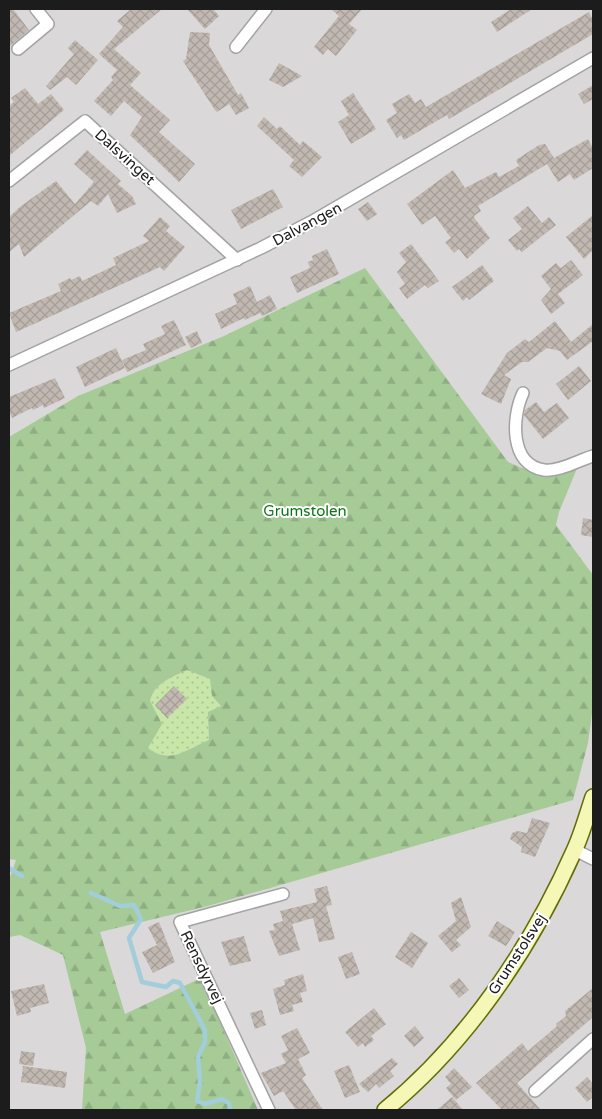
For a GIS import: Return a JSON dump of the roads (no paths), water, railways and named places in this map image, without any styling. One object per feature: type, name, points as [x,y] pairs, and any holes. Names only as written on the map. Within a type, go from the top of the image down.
[{"type":"street","points":[[18,49],[48,24],[36,9]]},
{"type":"street","points":[[236,47],[266,9]]},
{"type":"street","name":"Dalvangen","points":[[9,365],[237,260],[336,209],[593,58]]},
{"type":"street","name":"Dalsvinget","points":[[9,181],[86,121],[237,260]]},
{"type":"street","points":[[523,393],[518,404],[514,430],[520,452],[530,464],[543,470],[593,456]]},
{"type":"street","name":"Grumstolsvej","points":[[385,1110],[415,1086],[507,975],[544,911],[575,850],[593,798]]},
{"type":"street","points":[[575,850],[593,859]]},
{"type":"street","name":"Rensdyrvej","points":[[269,1110],[180,922],[282,894]]},
{"type":"street","points":[[535,1091],[593,1039]]},
{"type":"waterway","points":[[9,868],[22,876]]},
{"type":"waterway","points":[[91,893],[120,906],[134,905],[141,919],[129,938],[142,982],[166,987],[173,981],[180,983],[205,1030],[205,1042],[198,1057],[200,1082],[197,1101],[205,1104],[222,1099],[229,1103],[230,1110]]},
{"type":"park label","name":"Grumstolen","points":[[305,511]]}]
